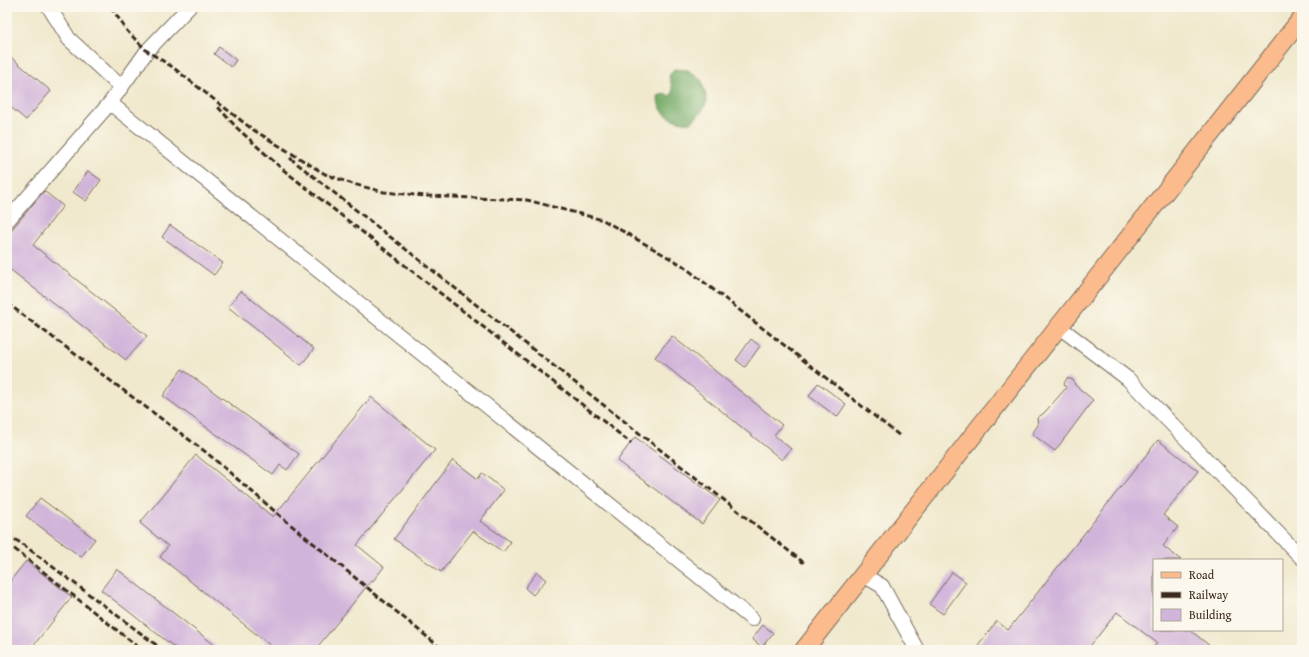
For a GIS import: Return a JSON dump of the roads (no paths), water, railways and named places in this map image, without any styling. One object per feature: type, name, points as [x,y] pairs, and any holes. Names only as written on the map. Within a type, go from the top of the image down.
[{"type":"main road","points":[[804,650],[1302,18]]},
{"type":"lane","points":[[49,7],[69,39],[120,86]]},
{"type":"lane","points":[[7,221],[110,102],[120,86],[148,51],[189,7]]},
{"type":"lane","points":[[110,102],[752,619]]},
{"type":"lane","points":[[1058,326],[1128,379],[1302,558]]},
{"type":"lane","points":[[863,575],[882,586],[916,650]]},
{"type":"railway","points":[[111,7],[127,31],[147,51],[171,66],[252,129],[325,174],[353,184],[384,192],[426,196],[527,200],[603,220],[682,265],[900,436]]},
{"type":"railway","points":[[218,107],[237,128],[281,168],[631,443]]},
{"type":"railway","points":[[290,158],[804,563]]},
{"type":"railway","points":[[7,303],[207,453],[285,520],[443,650]]},
{"type":"railway","points":[[7,535],[21,543],[163,650]]},
{"type":"railway","points":[[7,543],[142,650]]}]
